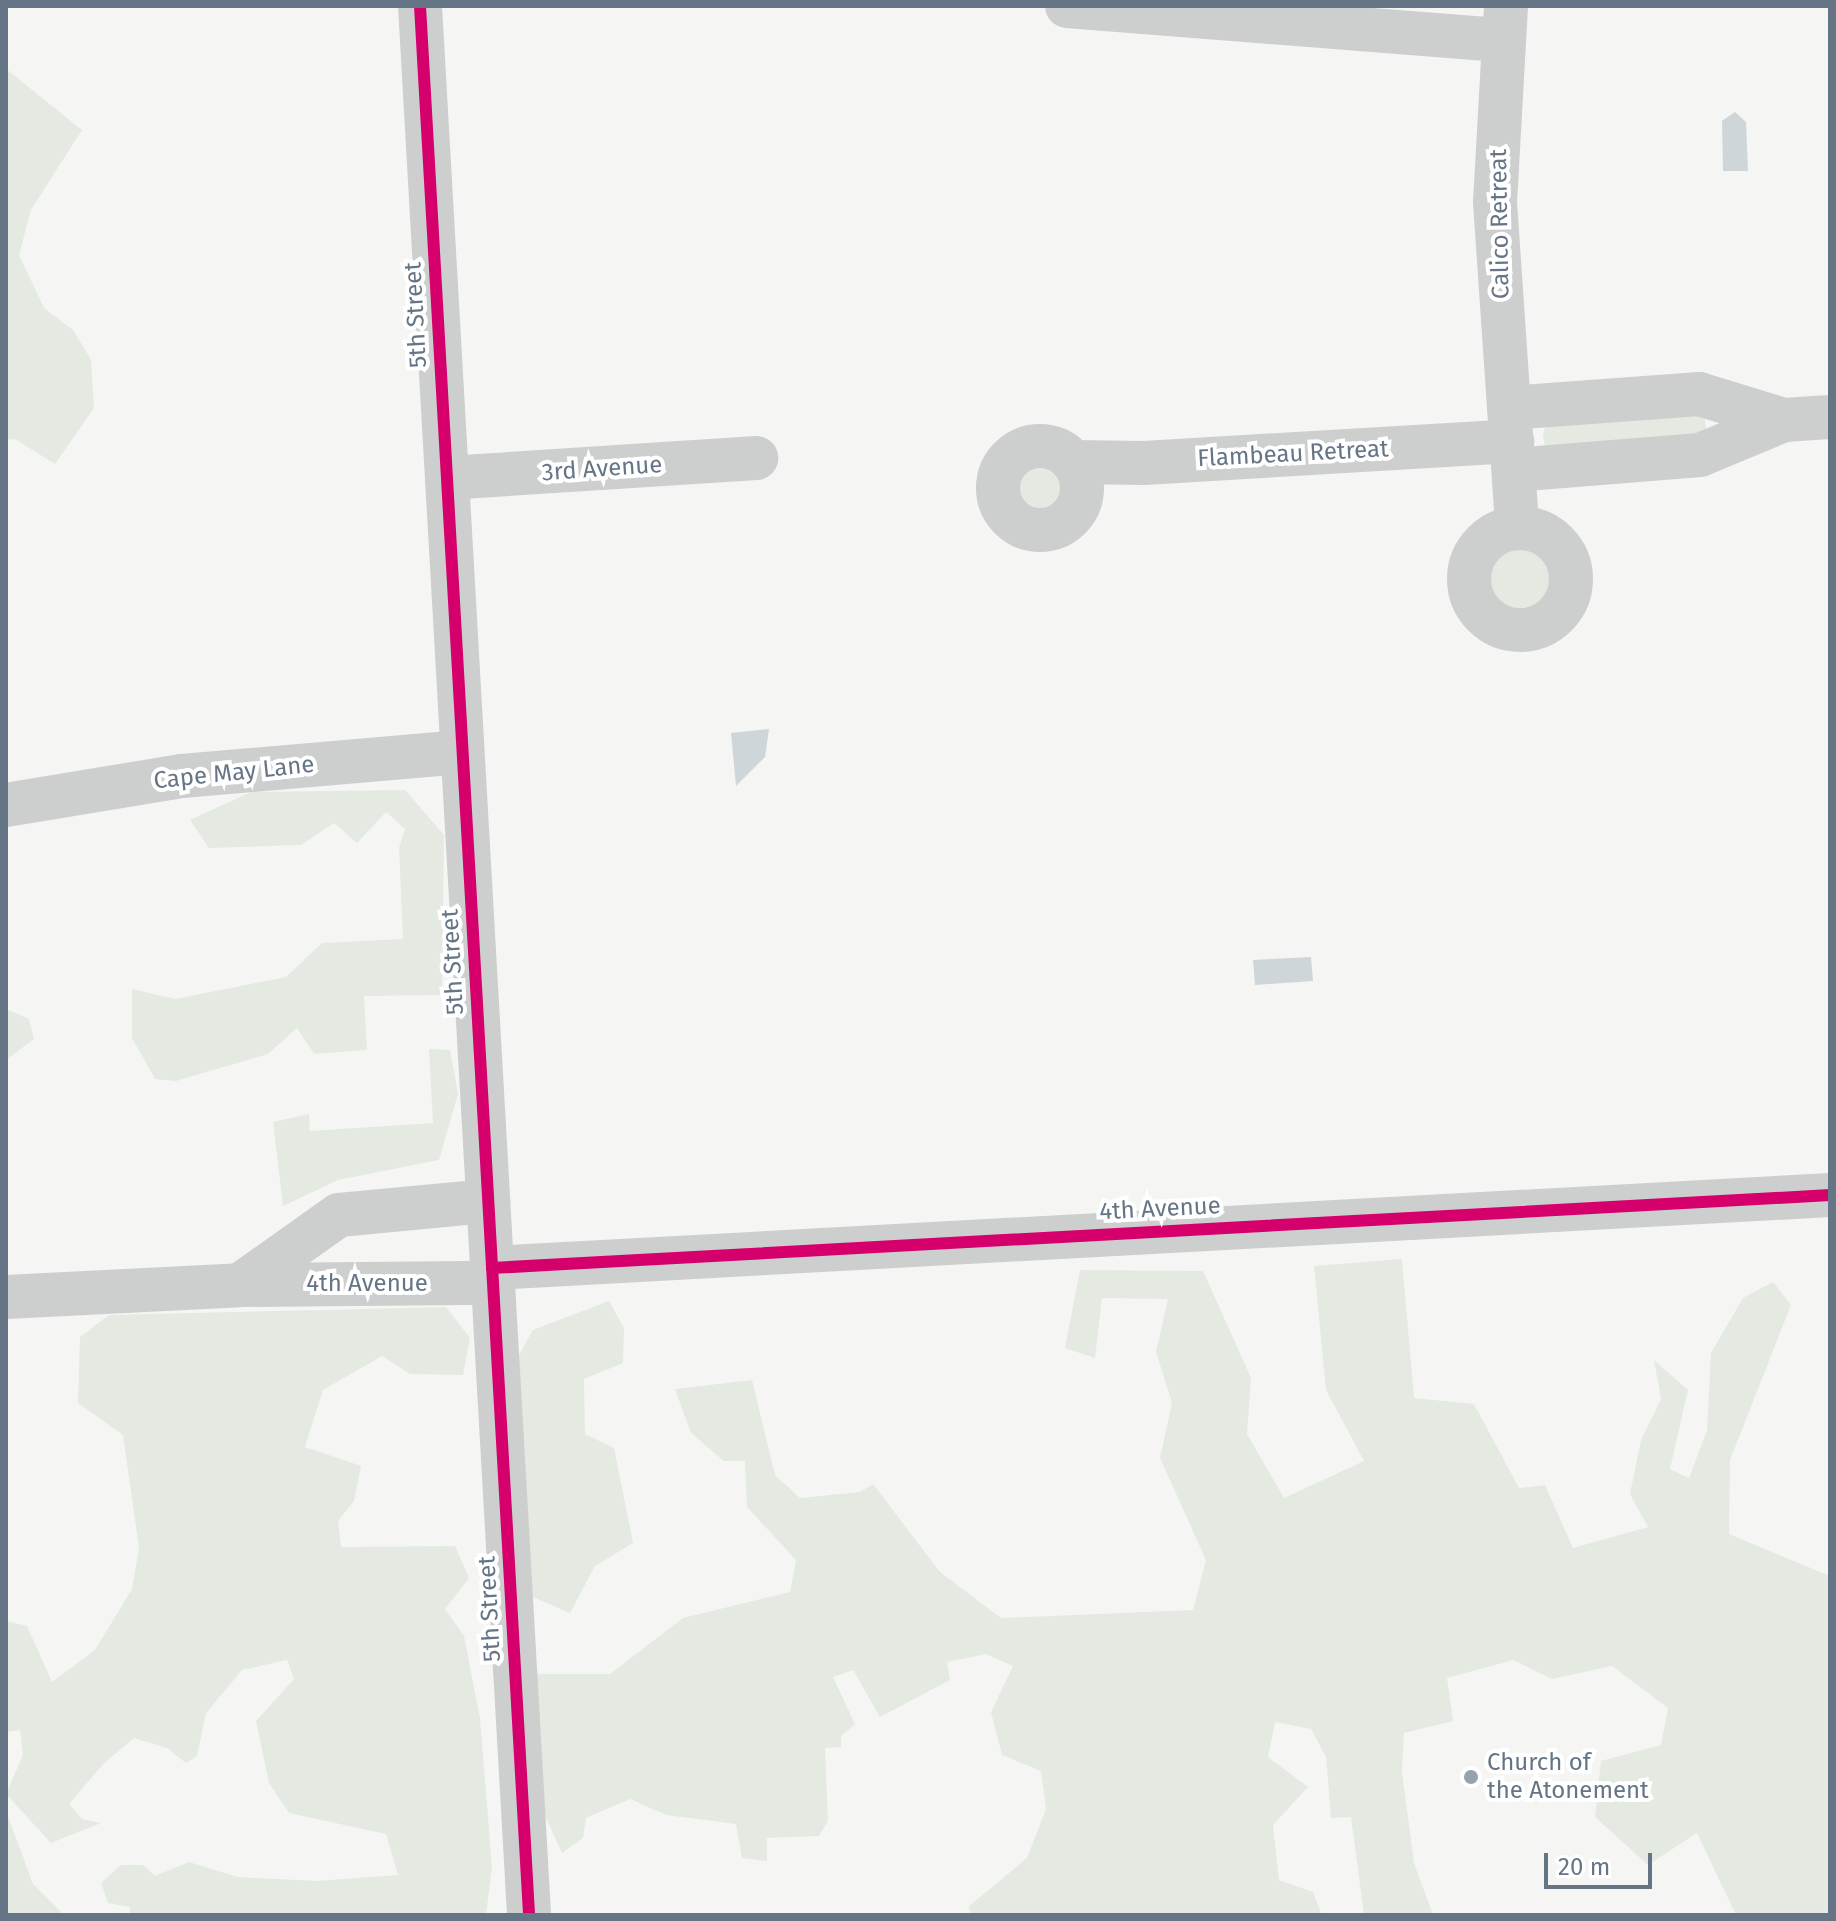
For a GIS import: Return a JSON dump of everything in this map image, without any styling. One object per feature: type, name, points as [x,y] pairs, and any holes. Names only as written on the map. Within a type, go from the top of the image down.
[{"type":"street","name":"5th Street","points":[[420,6],[529,1915]]},
{"type":"street","points":[[1067,6],[1505,23]]},
{"type":"street","name":"Calico Retreat","points":[[1505,23],[1495,202],[1517,528]]},
{"type":"street","name":"Flambeau Retreat","points":[[1073,462],[1144,463],[1512,439],[1699,394],[1784,420],[1830,417]]},
{"type":"street","points":[[1512,439],[1700,455],[1784,420]]},
{"type":"street","name":"3rd Avenue","points":[[447,478],[756,458]]},
{"type":"street","name":"Cape May Lane","points":[[6,805],[182,776],[462,752]]},
{"type":"street","name":"4th Avenue","points":[[6,1297],[493,1276],[1830,1195]]},
{"type":"street","name":"4th Avenue","points":[[240,1285],[339,1215],[488,1201]]},
{"type":"shaded area","points":[[6,69],[82,130],[31,210],[19,255],[44,308],[73,330],[91,360],[94,408],[55,464],[15,439],[6,440]]},
{"type":"shaded area","points":[[1735,112],[1746,122],[1748,171],[1723,171],[1722,121]]},
{"type":"shaded area","points":[[1704,414],[1706,429],[1701,438],[1545,446],[1543,435],[1546,423]]},
{"type":"shaded area","points":[[1039,466],[1055,472],[1061,488],[1055,504],[1039,510],[1023,504],[1017,488],[1023,472]]},
{"type":"shaded area","points":[[1519,544],[1537,550],[1545,558],[1551,576],[1545,594],[1537,602],[1519,608],[1501,602],[1493,594],[1487,576],[1493,558],[1501,550]]},
{"type":"shaded area","points":[[769,729],[765,757],[736,786],[731,733]]},
{"type":"shaded area","points":[[405,790],[444,835],[442,995],[364,996],[367,1050],[314,1054],[297,1028],[268,1054],[176,1081],[155,1079],[132,1038],[132,989],[175,999],[286,977],[322,943],[403,939],[399,848],[405,829],[386,812],[357,843],[334,823],[301,845],[209,848],[190,820],[251,792]]},
{"type":"shaded area","points":[[1311,957],[1313,981],[1255,985],[1253,960]]},
{"type":"shaded area","points":[[6,1009],[29,1019],[34,1039],[6,1060]]},
{"type":"shaded area","points":[[429,1049],[450,1050],[458,1094],[439,1160],[338,1180],[283,1206],[273,1122],[309,1114],[310,1131],[433,1123]]},
{"type":"shaded area","points":[[1402,1259],[1414,1398],[1474,1404],[1519,1488],[1545,1485],[1573,1548],[1648,1527],[1630,1494],[1641,1440],[1661,1399],[1654,1360],[1688,1390],[1670,1469],[1689,1478],[1707,1430],[1711,1353],[1743,1298],[1773,1282],[1791,1305],[1730,1460],[1729,1534],[1830,1576],[1830,1915],[1736,1915],[1697,1833],[1648,1865],[1595,1817],[1601,1761],[1661,1745],[1668,1708],[1612,1666],[1552,1679],[1513,1660],[1447,1678],[1453,1721],[1404,1733],[1402,1772],[1414,1863],[1433,1915],[1364,1915],[1351,1817],[1331,1818],[1326,1757],[1311,1729],[1275,1722],[1268,1757],[1308,1787],[1273,1825],[1279,1880],[1313,1892],[1322,1915],[970,1915],[969,1906],[1027,1858],[1046,1809],[1041,1771],[1002,1755],[991,1712],[1013,1666],[986,1654],[947,1662],[950,1680],[880,1717],[853,1670],[833,1677],[855,1724],[841,1736],[841,1747],[825,1748],[828,1821],[819,1836],[767,1838],[767,1861],[742,1858],[736,1824],[666,1815],[630,1799],[586,1818],[583,1838],[562,1853],[543,1811],[535,1674],[610,1674],[683,1618],[790,1592],[796,1560],[747,1507],[745,1461],[724,1461],[691,1433],[675,1389],[752,1380],[775,1475],[800,1498],[860,1492],[873,1484],[940,1572],[1001,1618],[1193,1610],[1206,1560],[1160,1458],[1172,1403],[1156,1352],[1168,1299],[1102,1298],[1095,1358],[1065,1348],[1080,1270],[1203,1271],[1251,1378],[1247,1434],[1284,1498],[1364,1461],[1326,1390],[1314,1266]]},
{"type":"shaded area","points":[[609,1301],[624,1328],[623,1363],[584,1379],[585,1434],[614,1448],[633,1543],[595,1566],[570,1613],[526,1594],[510,1371],[533,1330]]},
{"type":"shaded area","points":[[446,1307],[470,1338],[463,1375],[410,1374],[382,1356],[323,1390],[305,1447],[361,1466],[354,1501],[338,1521],[341,1547],[455,1546],[469,1578],[445,1609],[464,1636],[480,1718],[492,1867],[486,1915],[130,1915],[130,1907],[108,1903],[101,1883],[121,1865],[143,1865],[155,1876],[189,1862],[238,1877],[316,1881],[398,1875],[386,1834],[289,1813],[269,1783],[256,1721],[294,1679],[287,1660],[242,1670],[206,1713],[197,1756],[186,1763],[167,1748],[134,1738],[104,1763],[69,1804],[82,1819],[101,1823],[51,1843],[6,1794],[23,1755],[20,1730],[6,1732],[6,1621],[27,1626],[52,1682],[95,1650],[132,1589],[139,1548],[123,1435],[78,1403],[80,1337],[109,1315]]},
{"type":"shaded area","points":[[6,1811],[33,1884],[64,1915],[6,1915]]},
{"type":"cycle path","points":[[420,6],[529,1915]]},
{"type":"cycle path","points":[[492,1268],[1830,1195]]},
{"type":"place","name":"Church of the Atonement","points":[[1471,1777]]}]
